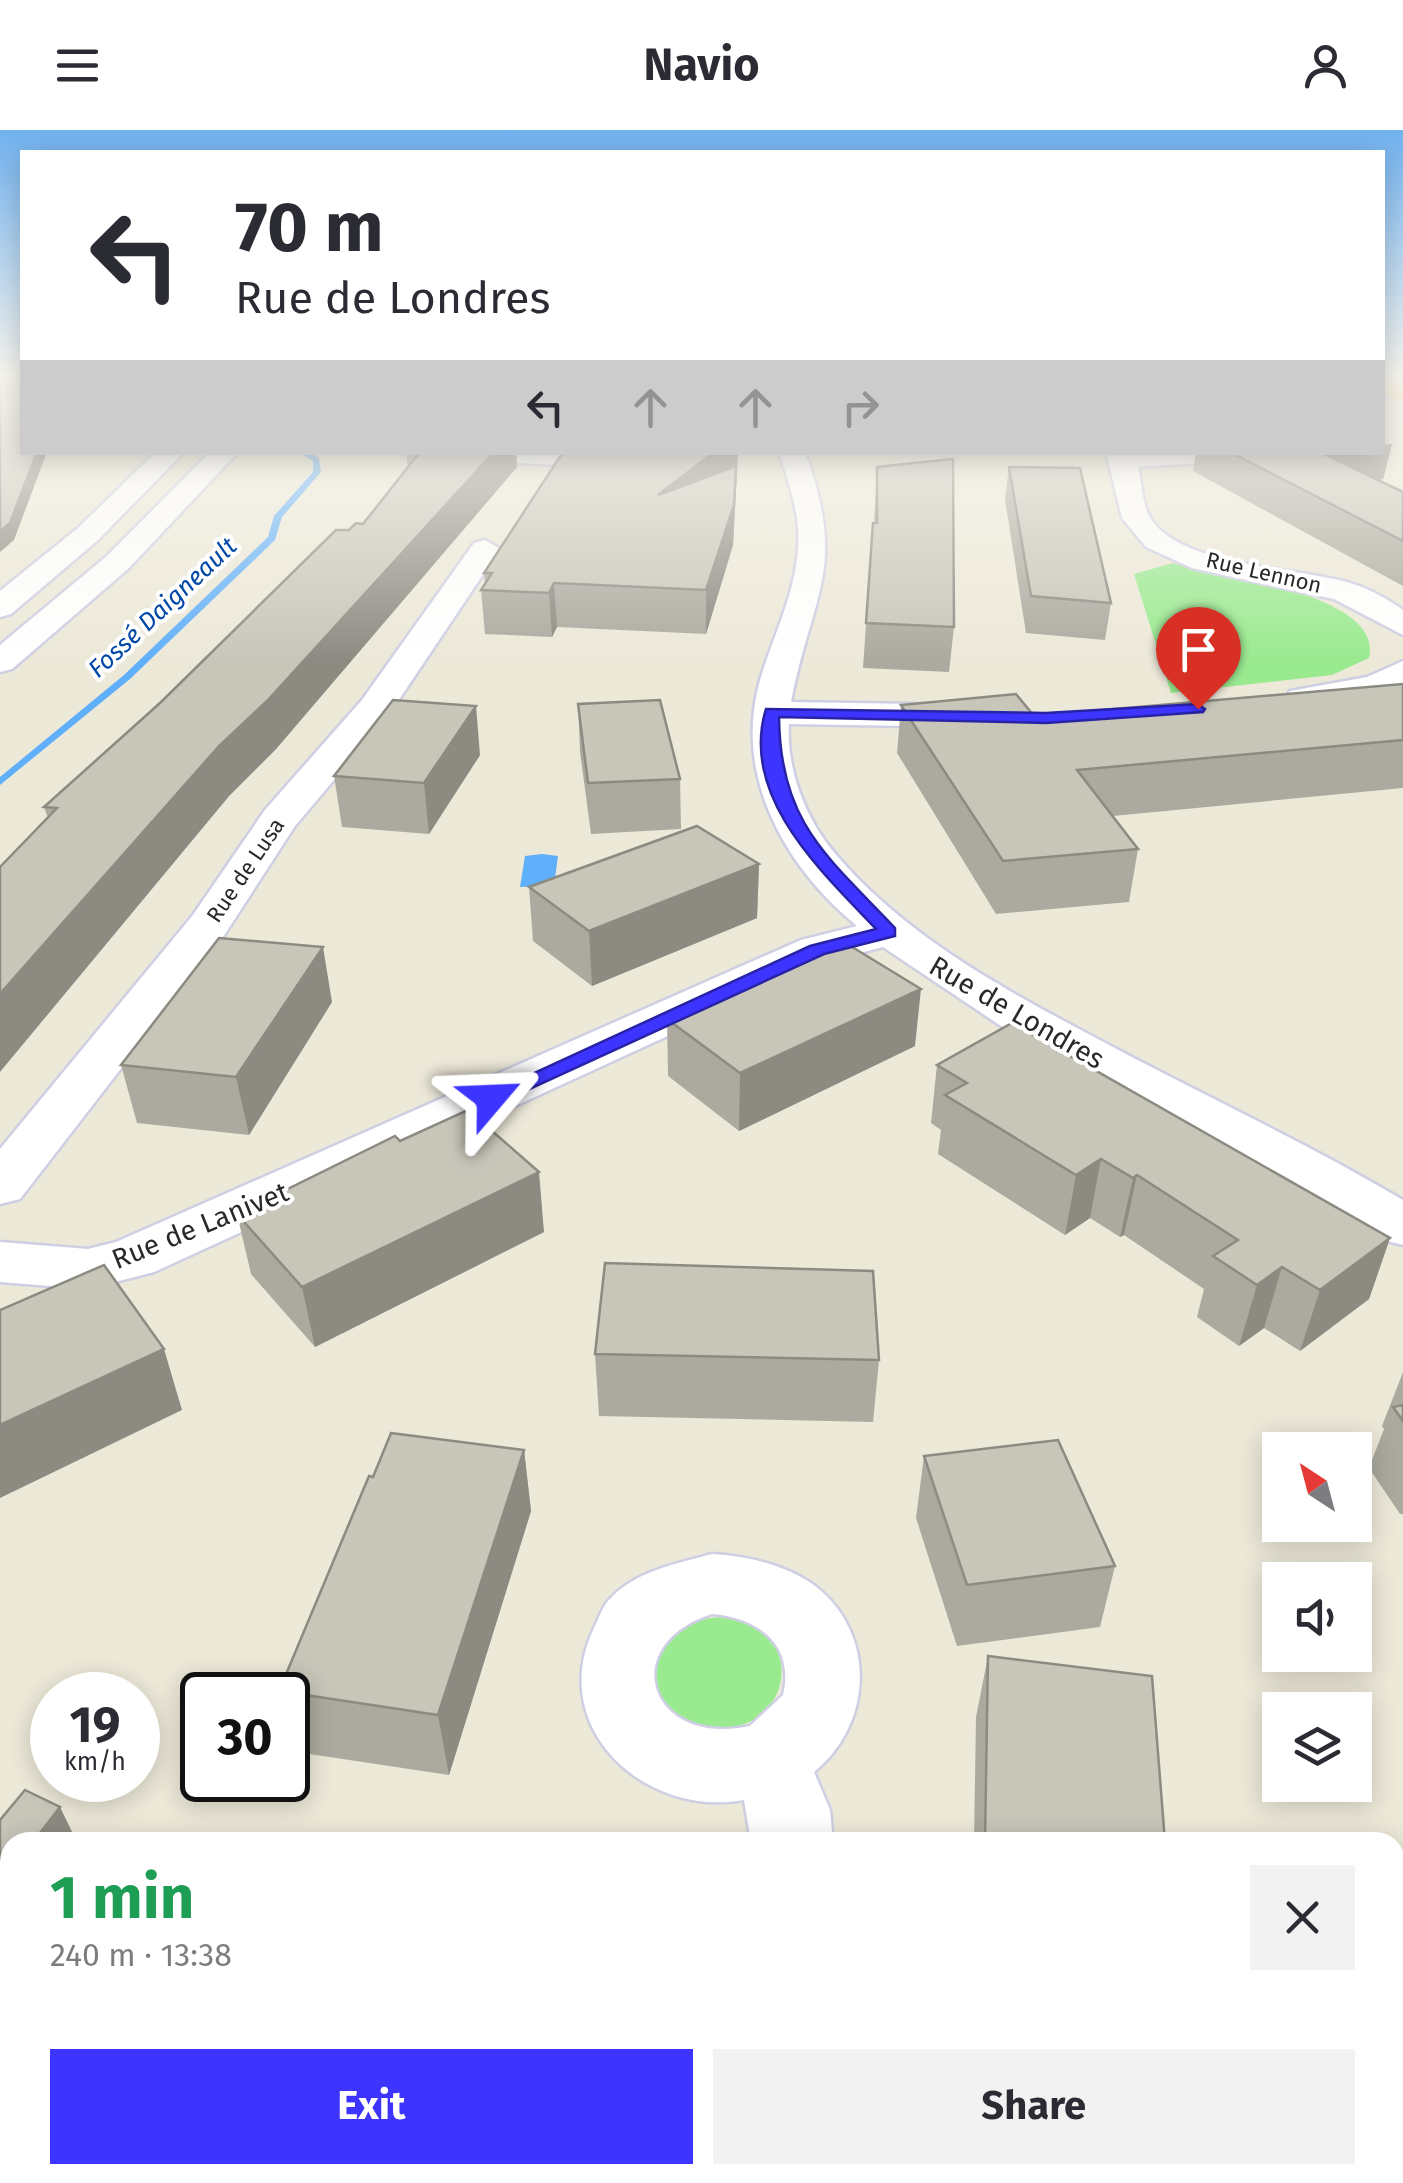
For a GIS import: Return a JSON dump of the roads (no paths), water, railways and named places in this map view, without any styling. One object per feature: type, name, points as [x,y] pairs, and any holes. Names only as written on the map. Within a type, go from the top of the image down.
[{"type":"street","points":[[0,606],[100,522],[153,470]]},
{"type":"street","points":[[0,662],[118,562],[208,470]]},
{"type":"street","name":"Rue de Londres","points":[[799,470],[808,495],[813,548],[774,686],[772,763],[778,792],[820,859],[889,932],[1022,1019],[1403,1226]]},
{"type":"street","name":"Rue Lennon","points":[[1125,470],[1141,526],[1156,539],[1212,562],[1336,589],[1363,599],[1403,625]]},
{"type":"street","name":"Rue de Lusa","points":[[0,1186],[209,924],[279,818],[375,708],[484,549]]},
{"type":"street","points":[[1277,701],[1364,689],[1403,671]]},
{"type":"street","points":[[771,712],[1010,717]]},
{"type":"street","name":"Rue de Lanivet","points":[[0,1262],[88,1269],[133,1258],[817,950],[889,932]]},
{"type":"street","points":[[768,1757],[789,1810],[791,1832]]},
{"type":"water","points":[[525,856],[558,856],[554,886],[520,887]]},
{"type":"waterway","name":"Fossé Daigneault","points":[[0,782],[127,677],[272,538],[278,516],[317,470]]}]
